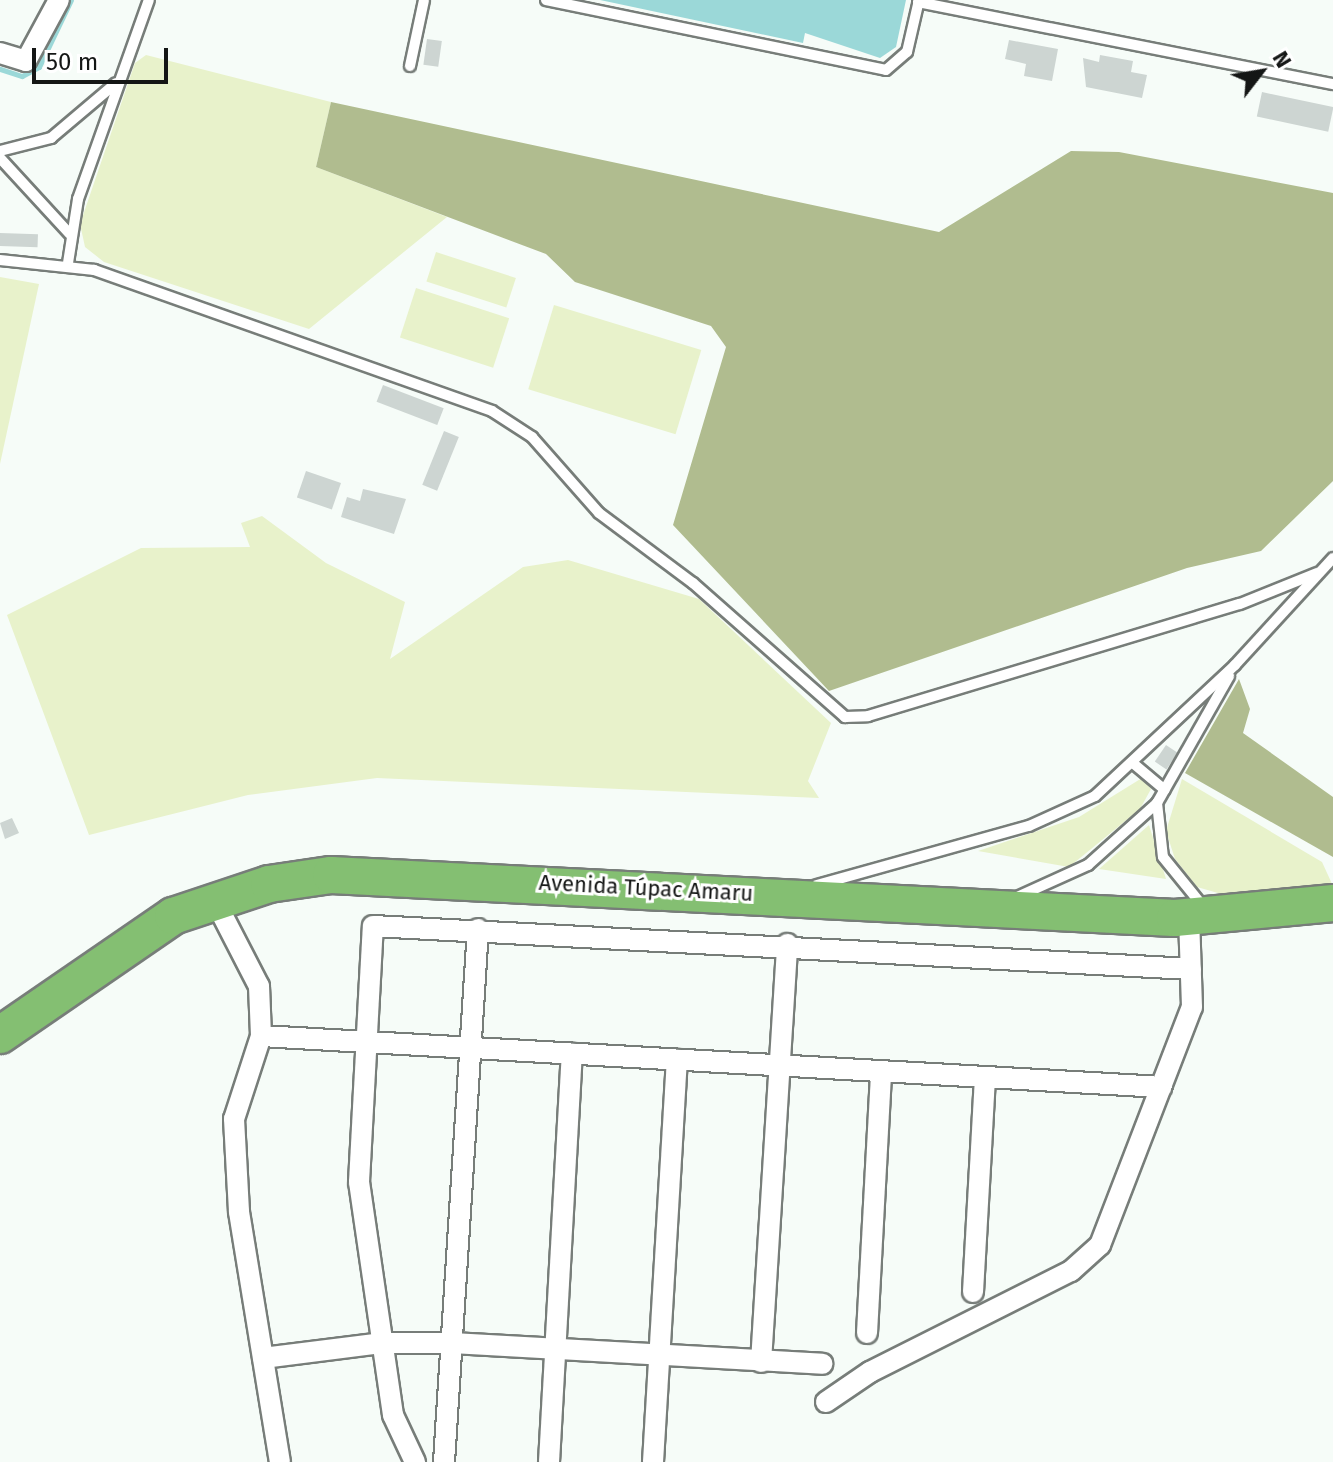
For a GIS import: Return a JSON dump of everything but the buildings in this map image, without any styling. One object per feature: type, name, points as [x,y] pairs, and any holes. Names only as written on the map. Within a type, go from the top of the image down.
[{"type":"highway","name":"Avenida Túpac Amaru","points":[[0,1035],[136,936],[214,899],[331,875],[399,873],[969,908],[1189,918],[1225,918],[1333,903]]},
{"type":"street","points":[[0,53],[26,61],[59,0]]},
{"type":"street","points":[[214,899],[259,986],[261,1036],[234,1119],[239,1212],[280,1462]]},
{"type":"street","points":[[826,1402],[870,1372],[1071,1271],[1100,1245],[1192,1007],[1189,918]]},
{"type":"street","points":[[415,1462],[393,1415],[359,1182],[373,926],[787,944],[1191,969]]},
{"type":"street","points":[[444,1462],[478,929]]},
{"type":"street","points":[[761,1362],[787,944]]},
{"type":"street","points":[[261,1036],[1162,1087]]},
{"type":"street","points":[[549,1462],[572,1054]]},
{"type":"street","points":[[653,1462],[677,1060]]},
{"type":"street","points":[[867,1333],[881,1071]]},
{"type":"street","points":[[973,1292],[985,1077]]},
{"type":"street","points":[[263,1358],[381,1343],[452,1343],[822,1364]]},
{"type":"lane","points":[[68,263],[70,234],[118,81],[149,0]]},
{"type":"lane","points":[[410,66],[424,0]]},
{"type":"lane","points":[[546,0],[886,70],[907,52],[918,1],[1333,84]]},
{"type":"lane","points":[[0,151],[70,127],[118,81]]},
{"type":"lane","points":[[0,158],[70,234]]},
{"type":"lane","points":[[0,260],[68,263],[513,422],[585,501],[693,583],[845,717],[868,716],[1240,604],[1317,573]]},
{"type":"lane","points":[[773,896],[1056,817],[1134,764],[1235,665],[1333,558]]},
{"type":"lane","points":[[969,908],[1066,877],[1157,803],[1235,665]]},
{"type":"lane","points":[[1134,764],[1165,790]]},
{"type":"lane","points":[[1157,803],[1157,841],[1172,875],[1225,918]]},
{"type":"green space","points":[[146,55],[331,102],[316,167],[447,217],[309,329],[104,262],[85,247],[80,224],[135,63]]},
{"type":"green space","points":[[331,102],[939,232],[1071,151],[1119,152],[1333,193],[1333,481],[1261,551],[1187,568],[829,691],[673,525],[726,347],[711,326],[575,282],[546,254],[316,167]]},
{"type":"green space","points":[[436,252],[516,278],[506,307],[426,281]]},
{"type":"green space","points":[[0,277],[39,284],[0,464]]},
{"type":"green space","points":[[416,288],[509,318],[493,368],[400,337]]},
{"type":"green space","points":[[554,305],[701,350],[676,434],[528,389]]},
{"type":"green space","points":[[262,516],[326,563],[405,602],[390,659],[523,567],[568,560],[699,599],[831,723],[808,781],[819,798],[377,778],[248,795],[89,835],[7,615],[141,548],[250,547],[241,523]]},
{"type":"green space","points":[[1239,679],[1250,709],[1243,733],[1333,797],[1333,857],[1185,773]]},
{"type":"green space","points":[[1142,778],[1151,789],[1140,809],[1069,867],[978,851],[1079,817]]},
{"type":"green space","points":[[1182,779],[1322,862],[1333,886],[1225,895],[1197,887],[1175,859],[1166,831]]},
{"type":"green space","points":[[1149,825],[1166,879],[1099,869]]},
{"type":"water","points":[[600,0],[906,0],[896,47],[880,58],[805,33],[803,43]]},
{"type":"waterway","points":[[0,69],[22,76],[39,67],[71,0]]}]
